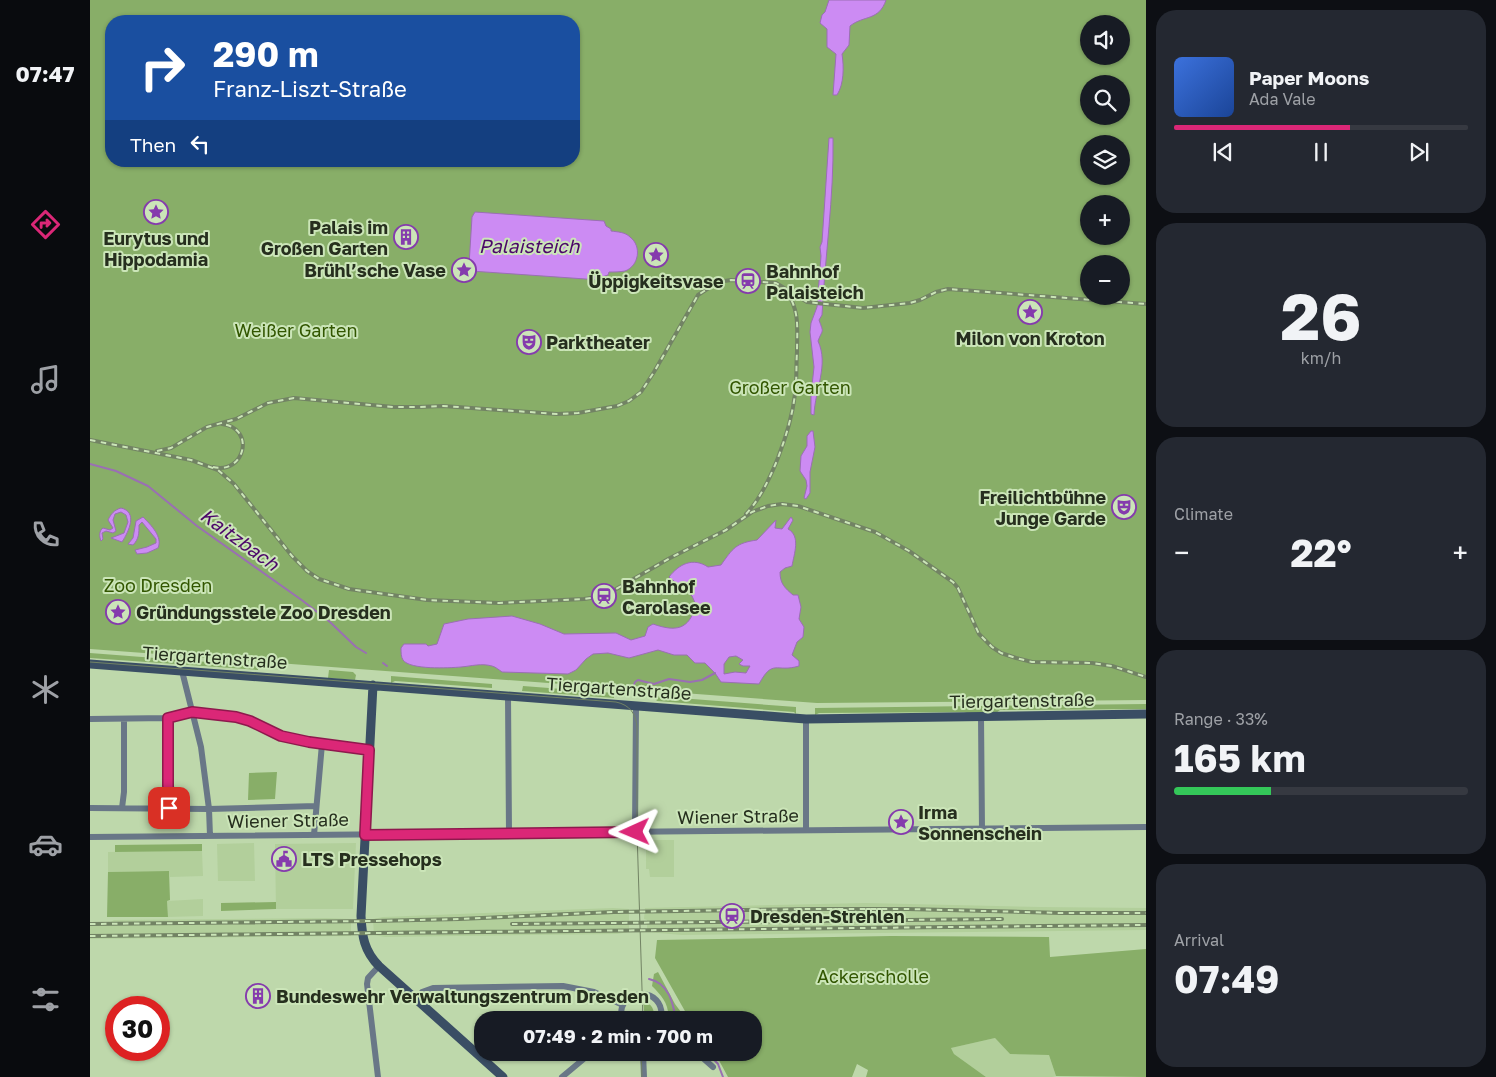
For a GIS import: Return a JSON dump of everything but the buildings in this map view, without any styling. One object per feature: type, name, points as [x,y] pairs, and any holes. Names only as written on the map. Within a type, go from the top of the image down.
[{"type":"main road","name":"Tiergartenstraße","points":[[90,664],[806,718],[1146,714]]},
{"type":"main road","points":[[372,685],[361,916],[362,938],[367,951],[379,966],[503,1077]]},
{"type":"street","points":[[182,670],[201,747],[209,808],[210,836]]},
{"type":"street","points":[[508,696],[509,833]]},
{"type":"street","points":[[635,832],[636,706]]},
{"type":"street","points":[[90,719],[168,718],[192,712],[244,718],[281,736],[369,750]]},
{"type":"street","points":[[981,717],[982,829]]},
{"type":"street","points":[[168,718],[169,808]]},
{"type":"street","points":[[806,718],[806,830]]},
{"type":"street","points":[[122,808],[124,792],[124,719]]},
{"type":"street","points":[[314,835],[322,744]]},
{"type":"street","points":[[90,808],[316,806]]},
{"type":"street","name":"Wiener Straße","points":[[90,837],[1146,827]]},
{"type":"street","points":[[378,1077],[367,984],[368,978],[379,966]]},
{"type":"street","points":[[416,998],[422,992],[433,988],[563,986],[594,992],[623,1005]]},
{"type":"street","points":[[621,1011],[623,1005],[632,996],[638,994],[648,994],[658,1002],[661,1011]]},
{"type":"street","points":[[562,1077],[581,1061]]},
{"type":"street","points":[[643,1061],[644,1077]]},
{"type":"street","points":[[706,1061],[713,1067]]},
{"type":"shaded area","points":[[646,840],[674,840],[674,877],[650,877],[649,869],[646,869]]},
{"type":"shaded area","points":[[254,843],[255,881],[218,881],[217,844]]},
{"type":"shaded area","points":[[356,843],[353,909],[276,909],[275,844]]},
{"type":"shaded area","points":[[202,851],[203,876],[170,877],[169,871],[108,872],[108,852]]},
{"type":"shaded area","points":[[203,899],[203,916],[168,917],[167,901]]},
{"type":"shaded area","points":[[866,903],[1146,908],[1146,930],[682,935],[647,932],[647,920],[644,919],[645,908]]},
{"type":"shaded area","points":[[613,908],[629,909],[629,932],[617,934],[385,937],[374,935],[373,919],[383,917]]},
{"type":"shaded area","points":[[351,919],[351,936],[90,939],[90,922],[111,922],[114,920]]},
{"type":"shaded area","points":[[995,1038],[1010,1054],[1049,1055],[1056,1076],[986,1077],[954,1054],[951,1048]]},
{"type":"green space","name":"Großer Garten","points":[[90,0],[1146,0],[1146,700],[817,703],[90,649]]},
{"type":"green space","points":[[90,653],[258,666],[258,670],[90,658]]},
{"type":"green space","points":[[329,670],[353,672],[356,675],[355,680],[328,678]]},
{"type":"green space","points":[[391,676],[492,684],[492,688],[395,681],[391,683]]},
{"type":"green space","points":[[523,686],[614,693],[614,698],[522,691]]},
{"type":"green space","points":[[653,696],[796,707],[796,714],[794,712],[657,701]]},
{"type":"green space","points":[[1146,704],[1146,709],[1000,710],[996,713],[819,713],[815,715],[815,708]]},
{"type":"green space","points":[[277,772],[275,799],[248,800],[249,773]]},
{"type":"green space","points":[[202,844],[202,851],[115,852],[115,845]]},
{"type":"green space","points":[[169,871],[170,900],[167,901],[168,917],[107,917],[108,872]]},
{"type":"green space","points":[[276,902],[276,909],[221,911],[221,903]]},
{"type":"green space","name":"Ackerscholle","points":[[891,936],[1049,937],[1050,957],[1146,949],[1146,1077],[1056,1076],[1049,1055],[1010,1054],[995,1038],[951,1048],[954,1054],[986,1077],[866,1077],[868,1070],[857,1064],[852,1077],[728,1077],[719,1061],[762,1061],[762,1011],[685,1011],[655,958],[657,940]]},
{"type":"green space","points":[[658,972],[680,1011],[668,1011],[659,993],[652,986],[654,974]]},
{"type":"green space","points":[[643,1000],[653,1008],[654,1011],[644,1011]]},
{"type":"water","points":[[829,0],[886,0],[883,7],[875,15],[850,26],[849,45],[842,54],[843,75],[837,95],[833,95],[836,54],[827,47],[827,29],[820,23]]},
{"type":"water","points":[[829,138],[833,138],[832,182],[822,315],[819,320],[822,332],[818,341],[821,350],[822,368],[814,415],[811,414],[814,367],[810,332],[817,307]]},
{"type":"water","name":"Palaisteich","points":[[475,212],[604,221],[611,231],[626,234],[634,241],[637,250],[636,260],[625,271],[609,272],[608,275],[600,280],[471,271],[469,265],[472,217]]},
{"type":"water","points":[[813,431],[815,447],[810,472],[810,493],[806,499],[804,498],[807,486],[806,480],[800,471],[801,456],[807,446],[807,436]]},
{"type":"water","points":[[121,508],[129,513],[131,518],[127,533],[122,542],[111,538],[124,533],[128,522],[126,515],[121,512],[115,514],[113,520],[116,531],[113,533],[106,531],[102,533],[103,539],[101,541],[101,531],[103,528],[110,530],[113,528],[108,520],[113,512]]},
{"type":"water","points":[[143,517],[158,535],[159,544],[158,548],[147,553],[137,554],[135,550],[156,543],[156,539],[142,522],[139,525],[139,533],[133,545],[128,544],[133,538],[136,521]]},
{"type":"water","points":[[791,517],[793,520],[788,529],[792,532],[796,541],[792,566],[780,572],[784,585],[793,595],[798,595],[801,607],[799,619],[804,627],[803,637],[797,642],[792,655],[799,661],[799,666],[772,669],[768,671],[759,684],[721,682],[705,663],[695,663],[687,655],[674,655],[658,650],[629,658],[608,653],[593,654],[576,670],[568,674],[502,672],[493,666],[484,665],[430,668],[413,665],[403,660],[401,648],[404,644],[426,644],[428,646],[437,644],[444,624],[468,619],[512,616],[540,624],[564,634],[616,633],[631,640],[645,636],[648,627],[653,624],[668,628],[680,627],[690,620],[696,605],[692,596],[669,577],[673,572],[682,565],[692,562],[708,567],[721,565],[736,547],[757,540],[776,520],[775,528],[782,529]],"holes":[[[736,656],[743,660],[739,664],[750,666],[746,673],[724,674],[724,664],[729,657]]]},
{"type":"waterway","name":"Kaitzbach","points":[[90,464],[116,471],[148,486],[197,526],[303,601],[330,622],[356,647],[366,653]]},
{"type":"waterway","name":"Kaitzbach","points":[[383,663],[387,666]]},
{"type":"waterway","name":"Kaitzbach","points":[[633,687],[638,680],[654,684],[669,679],[690,682],[702,680],[715,673]]},
{"type":"waterway","name":"Kaitzbach","points":[[649,979],[656,981],[666,989],[674,1011]]},
{"type":"waterway","name":"Kaitzbach","points":[[715,1061],[723,1077]]},
{"type":"tram line","points":[[90,662],[616,702],[625,705],[634,714],[637,727],[637,832],[643,1011]]},
{"type":"tram line","points":[[641,1061],[642,1077]]},
{"type":"railway","points":[[157,451],[171,448],[207,427],[236,419],[268,403],[294,398],[394,407],[443,406],[557,414],[578,413],[617,406],[629,401],[641,392],[698,295],[718,282],[731,280],[776,283],[807,302],[863,308],[910,303],[948,289],[1146,304]]},
{"type":"railway","points":[[746,514],[755,503],[771,474],[784,441],[793,408],[796,384],[797,329],[794,306],[787,293]]},
{"type":"railway","points":[[213,467],[224,468],[233,464],[239,458],[242,450],[243,441],[239,434],[233,427],[222,424]]},
{"type":"railway","points":[[90,440],[191,460],[218,470],[234,484],[292,556],[307,571],[319,579],[349,589],[427,600],[499,603],[584,599],[604,596],[670,558],[726,530],[752,512],[768,506],[782,504],[798,506],[875,532],[909,551],[953,582],[958,588],[979,634],[1001,653],[1032,662],[1092,663],[1112,666],[1146,677]]},
{"type":"railway","points":[[90,924],[374,921],[614,912],[813,909],[1146,913]]},
{"type":"railway","points":[[512,924],[1002,919]]},
{"type":"railway","points":[[90,936],[1146,925]]},
{"type":"place","name":"Eurytus und Hippodamia","points":[[156,212]]},
{"type":"place","name":"Palais im Großen Garten","points":[[406,237]]},
{"type":"place","name":"Üppigkeitsvase","points":[[656,255]]},
{"type":"place","name":"Brühl’sche Vase","points":[[464,270]]},
{"type":"place","name":"Bahnhof Palaisteich","points":[[748,281]]},
{"type":"place","name":"Milon von Kroton","points":[[1030,312]]},
{"type":"place","name":"Parktheater","points":[[529,342]]},
{"type":"place","name":"Freilichtbühne Junge Garde","points":[[1124,507]]},
{"type":"place","name":"Bahnhof Carolasee","points":[[604,596]]},
{"type":"place","name":"Gründungsstele Zoo Dresden","points":[[118,612]]},
{"type":"place","name":"Irma Sonnenschein","points":[[901,822]]},
{"type":"place","name":"LTS Pressehops","points":[[284,859]]},
{"type":"place","name":"Dresden-Strehlen","points":[[732,916]]},
{"type":"place","name":"Bundeswehr Verwaltungszentrum Dresden","points":[[258,996]]},
{"type":"route","points":[[169,808],[168,718],[192,712],[244,718],[281,736],[309,742],[369,750],[365,835],[635,832]]},
{"type":"park label","name":"Weißer Garten","points":[[296,330]]},
{"type":"park label","name":"Zoo Dresden","points":[[158,585]]}]
